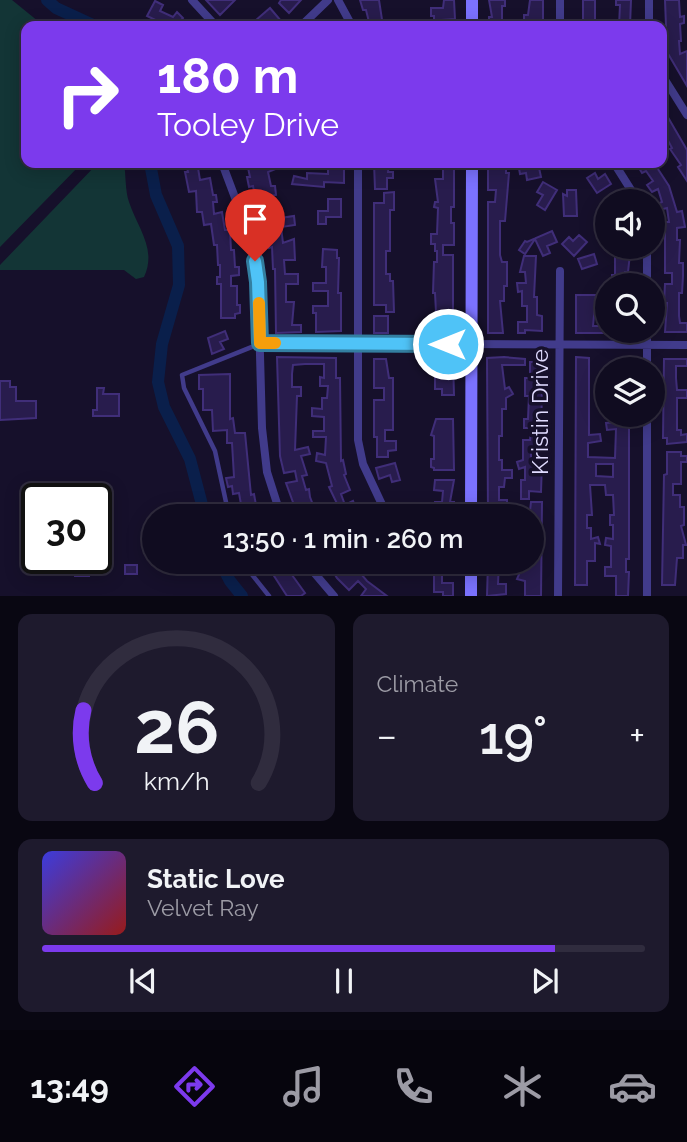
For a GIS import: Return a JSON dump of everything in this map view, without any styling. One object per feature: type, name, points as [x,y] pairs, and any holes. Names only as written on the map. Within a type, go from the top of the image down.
[{"type":"street","points":[[192,0],[211,21]]},
{"type":"street","points":[[306,21],[328,0]]},
{"type":"street","points":[[338,0],[350,21]]},
{"type":"street","points":[[472,0],[472,21]]},
{"type":"street","points":[[560,0],[560,21]]},
{"type":"street","points":[[649,0],[649,21]]},
{"type":"street","points":[[667,83],[687,115]]},
{"type":"street","points":[[224,168],[251,240],[258,282],[262,428],[267,472],[277,504]]},
{"type":"street","points":[[358,168],[358,440],[363,464],[382,504]]},
{"type":"street","points":[[471,168],[471,504]]},
{"type":"street","points":[[617,168],[630,189]]},
{"type":"street","name":"Kristin Drive","points":[[558,596],[560,271]]},
{"type":"street","points":[[260,343],[687,345]]},
{"type":"street","points":[[647,345],[647,357]]},
{"type":"street","points":[[647,427],[647,596]]},
{"type":"street","points":[[315,574],[334,596]]},
{"type":"street","points":[[471,574],[471,596]]},
{"type":"lane","points":[[226,504],[215,451],[184,388],[182,375],[260,343]]},
{"type":"lane","points":[[252,574],[269,596]]},
{"type":"green space","points":[[0,0],[12,0],[38,21],[21,21],[21,168],[77,168],[0,247]]},
{"type":"green space","points":[[93,168],[125,168],[128,198],[147,248],[144,277],[136,279],[124,270],[0,270],[0,265]]},
{"type":"building","points":[[206,0],[235,0],[220,15]]},
{"type":"building","points":[[281,0],[301,0],[289,13],[279,3]]},
{"type":"building","points":[[360,0],[379,0],[382,21],[369,21],[366,10],[363,10]]},
{"type":"building","points":[[444,0],[454,0],[455,19],[434,21],[431,8],[443,8]]},
{"type":"building","points":[[489,0],[505,0],[505,6],[502,6],[502,21],[489,21],[489,17],[492,17]]},
{"type":"building","points":[[530,0],[543,0],[543,21],[524,21],[524,15],[528,15]]},
{"type":"building","points":[[583,0],[595,0],[595,21],[577,21],[583,20]]},
{"type":"building","points":[[616,0],[631,0],[630,21],[619,21],[620,5],[616,5]]},
{"type":"building","points":[[665,0],[679,0],[680,17],[684,16],[684,23],[680,24],[680,54],[687,51],[687,86],[667,52]]},
{"type":"building","points":[[155,1],[163,5],[160,11],[173,17],[177,12],[183,18],[180,21],[158,21],[147,16]]},
{"type":"building","points":[[270,8],[281,21],[257,21]]},
{"type":"building","points":[[667,116],[687,150],[687,181],[678,167],[681,165],[670,149],[672,148],[667,138]]},
{"type":"building","points":[[187,168],[198,168],[200,180],[210,178],[217,202],[213,202],[214,214],[222,212],[225,230],[230,230],[235,267],[239,267],[239,275],[231,276],[231,286],[237,286],[237,305],[240,305],[240,313],[235,314],[235,318],[221,318],[221,284],[217,284],[220,265],[217,245],[214,245],[211,224],[204,225],[202,212],[197,212],[196,191],[189,192],[185,172],[188,172]]},
{"type":"building","points":[[248,168],[278,168],[268,172],[276,195],[268,196],[270,210],[279,209],[280,218],[294,216],[295,225],[281,227],[283,243],[294,239],[295,260],[284,260],[285,274],[298,274],[298,284],[286,284],[286,302],[294,302],[292,325],[301,325],[301,332],[276,333],[272,247],[269,248],[268,229],[265,229],[261,205],[257,206],[253,186],[249,187],[247,177],[250,177]]},
{"type":"building","points":[[328,168],[344,168],[344,183],[324,182],[324,187],[292,184],[294,176],[307,179],[307,173],[328,174]]},
{"type":"building","points":[[374,168],[388,168],[388,172],[393,172],[393,178],[387,178],[387,189],[375,189]]},
{"type":"building","points":[[443,168],[454,168],[454,207],[451,207],[451,223],[454,223],[454,245],[443,245],[443,255],[453,255],[453,330],[444,329],[444,312],[436,312],[433,293],[437,251],[435,244],[431,244],[431,234],[437,234],[438,208],[434,207],[435,202],[438,202],[435,179],[443,179]]},
{"type":"building","points":[[488,168],[506,168],[506,173],[509,173],[505,221],[500,221],[500,255],[502,262],[507,262],[507,286],[504,286],[504,301],[500,301],[503,333],[488,333],[488,202],[495,202],[496,190],[488,190]]},
{"type":"building","points":[[519,168],[539,168],[541,177],[527,180],[526,173],[520,174]]},
{"type":"building","points":[[639,168],[657,168],[669,186],[677,212],[682,211],[685,227],[677,228],[677,240],[680,240],[679,263],[683,263],[679,316],[680,323],[687,323],[687,332],[665,332],[665,284],[672,284],[672,273],[665,273],[665,222],[669,222],[665,208],[665,189],[650,189],[647,185],[653,181],[646,171],[642,173]]},
{"type":"building","points":[[595,173],[598,179],[605,174],[611,184],[595,190],[587,178]]},
{"type":"building","points":[[543,182],[557,190],[545,210],[537,205],[543,195],[537,192]]},
{"type":"building","points":[[567,190],[576,190],[577,216],[564,216],[563,194],[567,196]]},
{"type":"building","points":[[394,192],[394,210],[390,210],[390,251],[386,251],[386,274],[390,274],[390,281],[393,281],[394,312],[386,312],[386,305],[374,305],[374,203],[384,203],[384,193]]},
{"type":"building","points":[[328,199],[341,199],[341,217],[326,217],[326,224],[318,224],[318,211],[328,211]]},
{"type":"building","points":[[552,231],[557,242],[547,246],[550,253],[543,256],[535,239],[525,254],[519,250],[525,241]]},
{"type":"building","points":[[579,235],[587,242],[574,256],[562,244],[569,237],[573,241]]},
{"type":"building","points":[[323,249],[337,250],[339,258],[341,331],[316,332],[316,313],[313,313],[313,306],[328,306],[328,291],[313,291],[313,283],[326,283],[326,267],[322,267]]},
{"type":"building","points":[[594,254],[597,264],[582,269],[578,259]]},
{"type":"building","points":[[524,256],[536,256],[534,297],[537,297],[537,315],[542,316],[542,331],[525,330],[525,333],[518,333],[518,322],[527,322],[527,306],[522,306],[522,291],[518,292],[517,283],[526,283],[525,272],[520,272]]},
{"type":"building","points":[[615,259],[629,259],[628,272],[615,273]]},
{"type":"building","points":[[576,295],[595,295],[595,333],[576,333]]},
{"type":"building","points":[[374,316],[388,316],[388,333],[374,333]]},
{"type":"building","points":[[225,331],[228,339],[220,342],[224,349],[212,354],[208,338]]},
{"type":"building","points":[[277,357],[336,358],[336,378],[340,378],[341,461],[343,460],[344,475],[350,490],[341,494],[345,504],[337,504],[329,487],[332,486],[326,463],[316,461],[317,453],[325,455],[326,437],[313,437],[313,431],[324,431],[324,417],[312,416],[312,408],[322,409],[322,398],[327,398],[328,386],[320,386],[320,377],[324,378],[324,364],[293,365],[292,374],[292,387],[301,387],[301,396],[297,396],[295,450],[308,447],[310,454],[301,456],[307,475],[302,476],[313,504],[294,504],[286,483],[297,481],[295,471],[284,473],[280,456]]},
{"type":"building","points":[[432,357],[453,360],[454,395],[442,395],[442,389],[435,389],[435,370],[431,370]]},
{"type":"building","points":[[576,357],[589,358],[589,435],[600,434],[601,441],[588,443],[588,457],[615,458],[616,429],[607,430],[607,427],[629,427],[629,559],[626,559],[626,572],[629,572],[628,596],[616,596],[616,576],[605,576],[605,567],[611,567],[611,546],[605,545],[606,538],[613,539],[610,515],[614,515],[613,495],[606,495],[605,485],[590,485],[592,515],[587,515],[587,528],[591,528],[591,539],[598,537],[600,544],[595,543],[595,561],[587,561],[587,585],[575,585]],"holes":[[[596,464],[613,464],[613,477],[596,476]]]},
{"type":"building","points":[[487,358],[525,359],[525,365],[502,365],[505,389],[509,387],[513,394],[506,398],[506,409],[502,409],[502,436],[499,436],[499,460],[502,460],[502,470],[512,470],[512,478],[505,478],[504,487],[499,487],[499,500],[507,500],[507,504],[488,504]]},
{"type":"building","points":[[374,359],[386,359],[389,378],[393,378],[393,430],[385,430],[385,441],[396,441],[396,450],[388,451],[388,457],[377,457],[377,437],[374,437],[374,400],[384,400],[384,388],[374,388]]},
{"type":"building","points":[[665,359],[687,359],[687,366],[676,366],[676,378],[677,390],[687,390],[687,398],[677,398],[677,430],[681,430],[681,435],[687,434],[687,442],[667,444],[667,438],[663,438]]},
{"type":"building","points":[[530,362],[540,362],[542,378],[541,450],[531,451],[531,461],[542,461],[541,492],[529,491],[529,499],[521,499],[521,480],[525,480],[525,467],[519,469],[517,462],[523,460],[523,440],[530,440],[531,428],[524,428],[524,419],[528,419],[529,396],[525,396],[525,378],[530,378]]},
{"type":"building","points":[[230,374],[230,419],[233,418],[235,433],[245,433],[251,495],[254,494],[256,504],[241,504],[239,493],[233,494],[232,486],[228,487],[226,478],[234,477],[232,443],[227,443],[227,430],[213,431],[212,410],[203,410],[203,389],[199,389],[199,375]]},
{"type":"building","points":[[0,381],[10,381],[10,387],[16,387],[16,401],[36,401],[36,418],[0,420]]},
{"type":"building","points":[[97,388],[104,388],[103,394],[119,394],[119,416],[93,416],[93,410],[97,410]]},
{"type":"building","points":[[436,419],[453,419],[454,470],[434,470],[431,467],[431,459],[434,459],[434,436],[431,435]]},
{"type":"building","points":[[667,452],[681,452],[681,456],[687,456],[687,462],[681,462],[681,484],[673,484],[673,495],[680,495],[680,507],[684,507],[684,525],[681,526],[686,545],[683,545],[683,558],[677,558],[675,585],[662,585],[664,475],[667,474]]},
{"type":"building","points":[[395,463],[400,480],[392,482],[390,475],[379,479],[376,468]]},
{"type":"building","points":[[435,480],[454,480],[450,502],[454,504],[435,504],[442,502],[443,491],[434,490]]},
{"type":"building","points":[[125,565],[137,565],[137,574],[125,574]]},
{"type":"building","points":[[273,574],[291,574],[305,593],[301,596],[287,596]]},
{"type":"building","points":[[334,574],[361,574],[387,596],[361,596],[366,589],[358,581],[349,590]]},
{"type":"building","points":[[434,574],[442,574],[442,583],[453,583],[453,596],[434,592]]},
{"type":"building","points":[[488,574],[498,574],[498,584],[506,584],[506,594],[487,596]]},
{"type":"building","points":[[519,574],[541,574],[541,596],[525,596],[525,581],[517,579]]},
{"type":"waterway","points":[[47,0],[56,8],[84,21]]},
{"type":"waterway","points":[[151,168],[156,195],[178,246],[179,285],[162,344],[158,382],[164,407],[190,459],[202,504]]},
{"type":"waterway","points":[[226,574],[242,596]]},
{"type":"slow traffic","points":[[259,303],[260,343],[275,343]]},
{"type":"route","points":[[255,261],[260,343],[448,344]]}]
